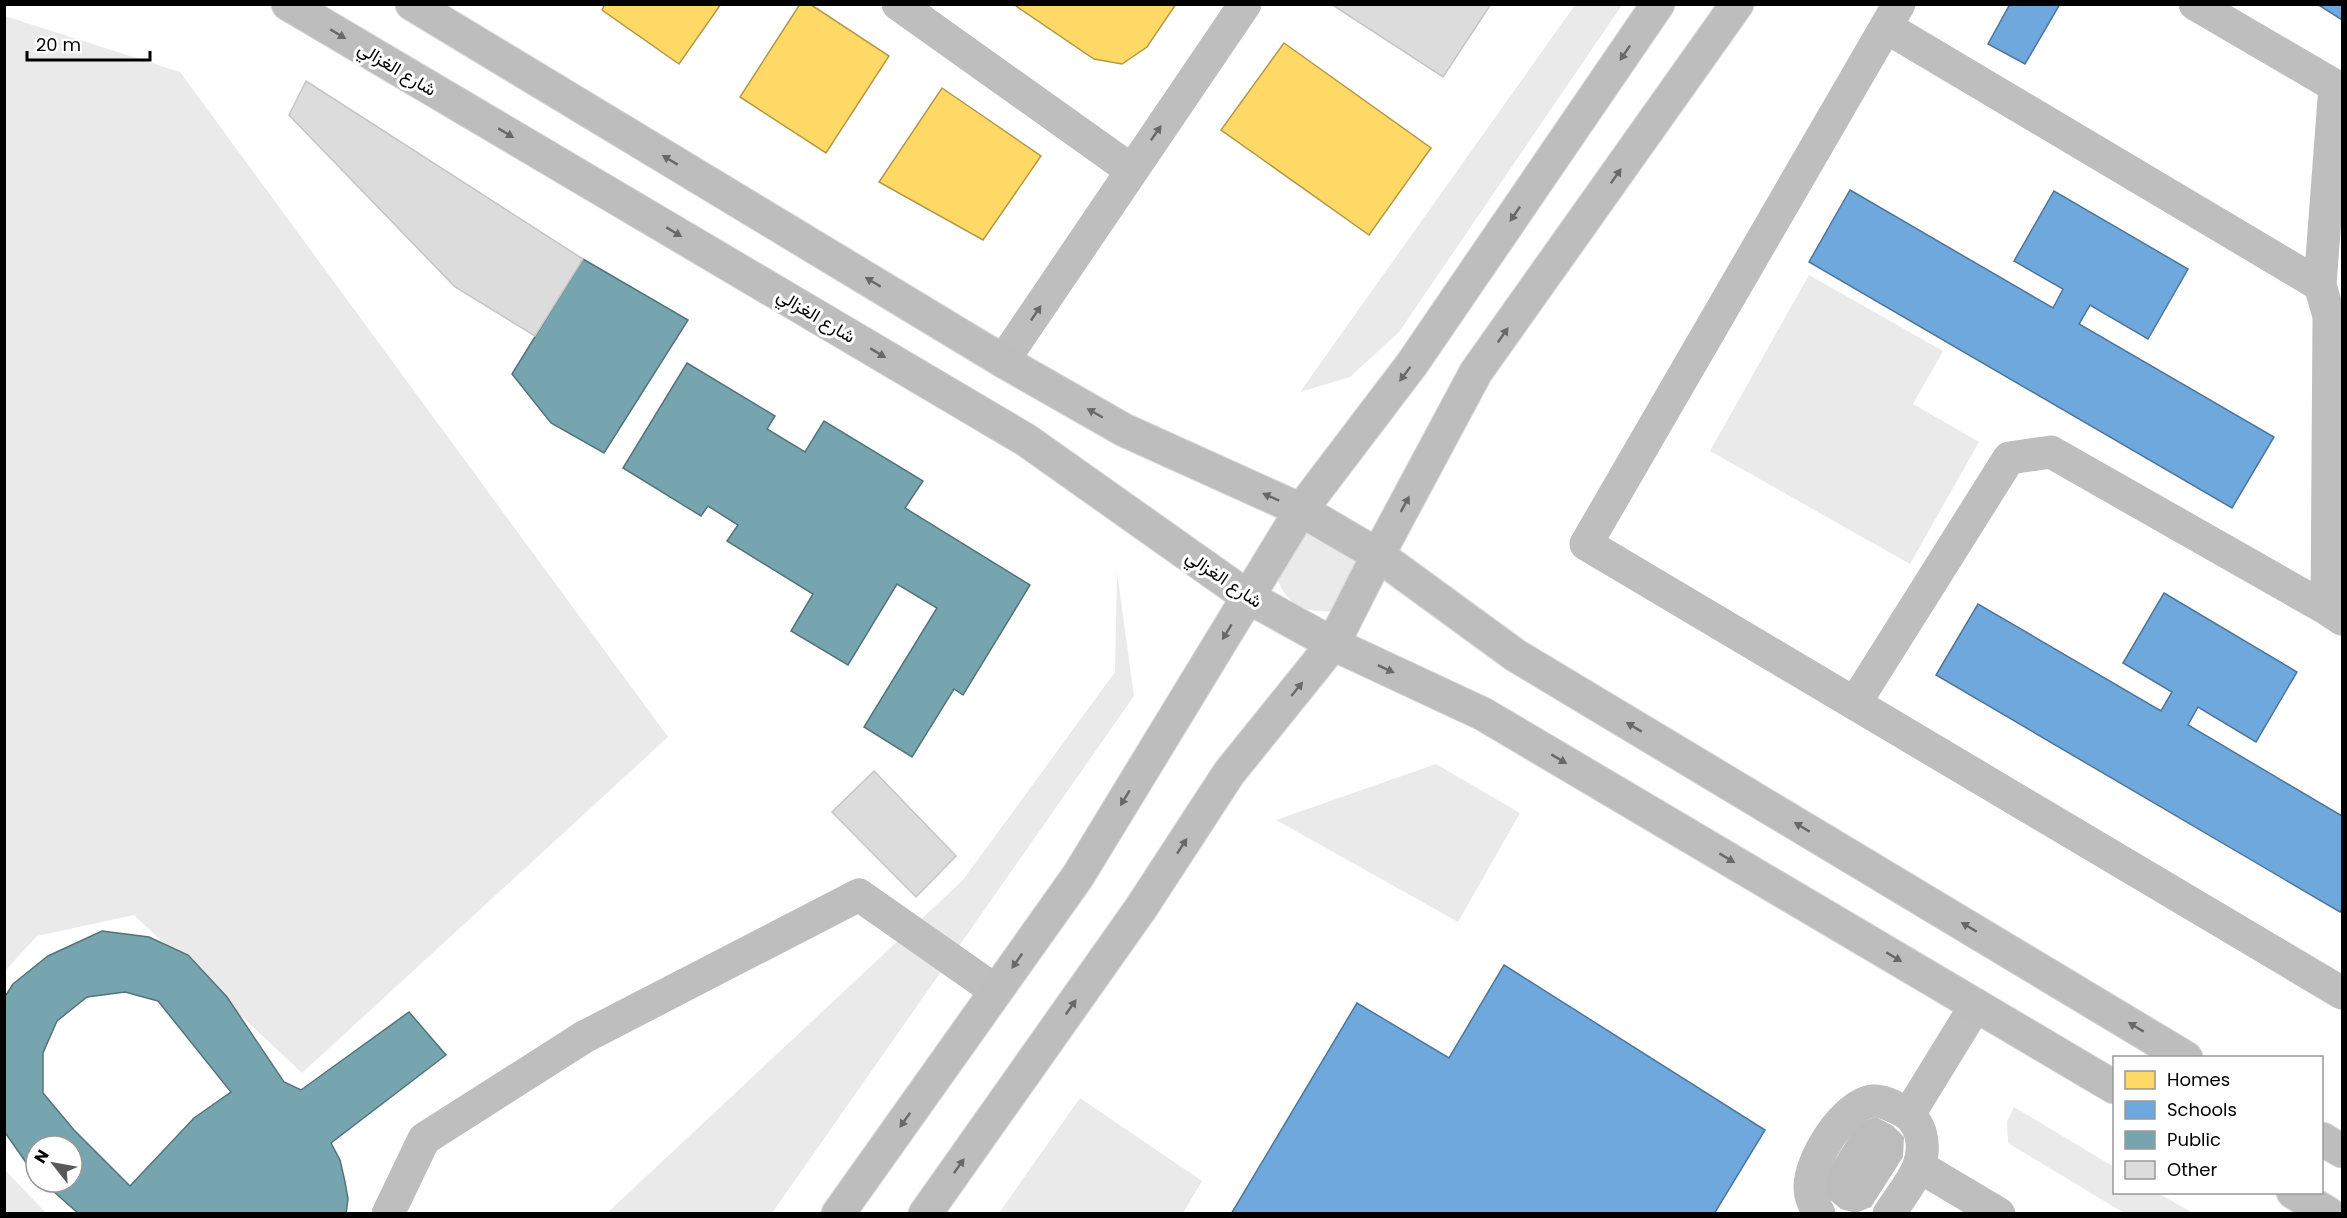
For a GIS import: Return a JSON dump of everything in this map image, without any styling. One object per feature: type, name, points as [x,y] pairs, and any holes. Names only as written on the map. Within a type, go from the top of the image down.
[{"type":"main road","name":"شارع الغزالي","points":[[288,4],[1026,440],[1248,597],[1333,644],[1483,714],[2113,1086]]},
{"type":"main road","points":[[412,4],[1003,361],[1124,430],[1301,510],[1378,555],[1515,655],[2183,1056]]},
{"type":"main road","points":[[838,1214],[1078,876],[1301,510],[1412,364],[1658,4]]},
{"type":"main road","points":[[925,1214],[1141,908],[1229,773],[1333,644],[1476,372],[1737,4]]},
{"type":"main road","points":[[2323,1139],[2343,1151]]},
{"type":"main road","points":[[2296,1194],[2329,1214]]},
{"type":"street","points":[[898,4],[1131,170]]},
{"type":"street","points":[[1003,361],[1245,4]]},
{"type":"street","points":[[2195,4],[2339,88],[2320,285],[2329,316],[2335,614]]},
{"type":"street","points":[[2320,285],[1893,16],[1586,544],[2343,993]]},
{"type":"street","points":[[1855,703],[2008,458],[2051,452],[2335,614]]},
{"type":"street","points":[[388,1214],[424,1140],[584,1037],[859,895],[996,991]]},
{"type":"street","points":[[1909,1114],[1976,1005]]},
{"type":"street","points":[[1819,1214],[1813,1203],[1810,1188],[1814,1165],[1841,1119],[1855,1108],[1874,1101],[1893,1106],[1909,1114],[1919,1128],[1924,1148],[1920,1167],[1889,1214]]},
{"type":"street","points":[[1920,1167],[1999,1214]]},
{"type":"shaded area","points":[[1575,5],[1622,5],[1399,332],[1350,377],[1300,392]]},
{"type":"shaded area","points":[[5,16],[180,72],[668,737],[302,1073],[134,915],[37,936],[5,971]]},
{"type":"shaded area","points":[[1809,275],[1943,351],[1913,404],[1979,442],[1910,564],[1710,451]]},
{"type":"shaded area","points":[[1300,525],[1364,552],[1331,611],[1312,610],[1296,604],[1285,593],[1276,576]]},
{"type":"shaded area","points":[[1117,572],[1134,696],[772,1213],[606,1214],[963,880],[1115,672]]},
{"type":"shaded area","points":[[1436,764],[1520,813],[1458,922],[1276,820]]},
{"type":"shaded area","points":[[1080,1098],[1202,1181],[1183,1213],[999,1213]]},
{"type":"shaded area","points":[[2014,1107],[2113,1166],[2113,1194],[2160,1194],[2193,1213],[2124,1213],[2008,1143],[2007,1122]]},
{"type":"shaded area","points":[[1876,1117],[1893,1126],[1904,1137],[1903,1157],[1871,1207],[1856,1213],[1841,1209],[1827,1197],[1823,1179],[1858,1123]]},
{"type":"shaded area","points":[[4,1170],[24,1190],[24,1194],[28,1194],[46,1213],[5,1213]]},
{"type":"building: Homes","points":[[605,4],[721,4],[679,64],[602,10]]},
{"type":"building: Homes","points":[[800,4],[810,4],[889,56],[826,153],[740,97]]},
{"type":"building: Homes","points":[[1013,4],[1176,4],[1147,47],[1122,64],[1094,59]]},
{"type":"building: Homes","points":[[1284,43],[1431,148],[1369,235],[1221,130]]},
{"type":"building: Homes","points":[[942,88],[1041,156],[983,240],[879,182]]},
{"type":"building: Schools","points":[[2010,4],[2060,4],[2025,64],[1988,44]]},
{"type":"building: Schools","points":[[2317,4],[2342,4],[2342,20]]},
{"type":"building: Schools","points":[[1850,190],[2053,308],[2063,289],[2014,261],[2054,191],[2188,269],[2148,339],[2090,305],[2079,324],[2274,437],[2232,508],[1809,262]]},
{"type":"building: Schools","points":[[2164,593],[2297,672],[2256,742],[2198,707],[2188,725],[2342,816],[2342,909],[2340,912],[1936,675],[1978,604],[2161,711],[2172,692],[2123,663]]},
{"type":"building: Schools","points":[[1504,965],[1765,1130],[1714,1214],[1231,1214],[1357,1003],[1449,1058]]},
{"type":"building: Public","points":[[583,259],[688,320],[604,453],[551,423],[512,374]]},
{"type":"building: Public","points":[[687,363],[775,416],[767,429],[805,452],[824,421],[923,481],[905,508],[1030,585],[963,695],[954,689],[912,757],[864,727],[937,608],[897,584],[848,665],[791,631],[813,594],[727,541],[738,525],[708,506],[701,516],[623,468]]},
{"type":"building: Public","points":[[102,931],[149,937],[188,955],[227,997],[284,1082],[301,1090],[409,1012],[446,1055],[331,1143],[340,1160],[345,1182],[348,1199],[346,1214],[79,1214],[56,1194],[84,1194],[84,1140],[130,1186],[194,1118],[231,1092],[158,1001],[125,992],[87,997],[57,1021],[43,1053],[43,1093],[78,1134],[24,1134],[24,1160],[4,1131],[4,998],[13,984],[48,956]]},
{"type":"building: Other","points":[[1331,4],[1491,4],[1443,77]]},
{"type":"building: Other","points":[[306,81],[583,259],[535,336],[455,287],[289,115]]},
{"type":"building: Other","points":[[874,771],[956,856],[916,897],[832,812]]}]
